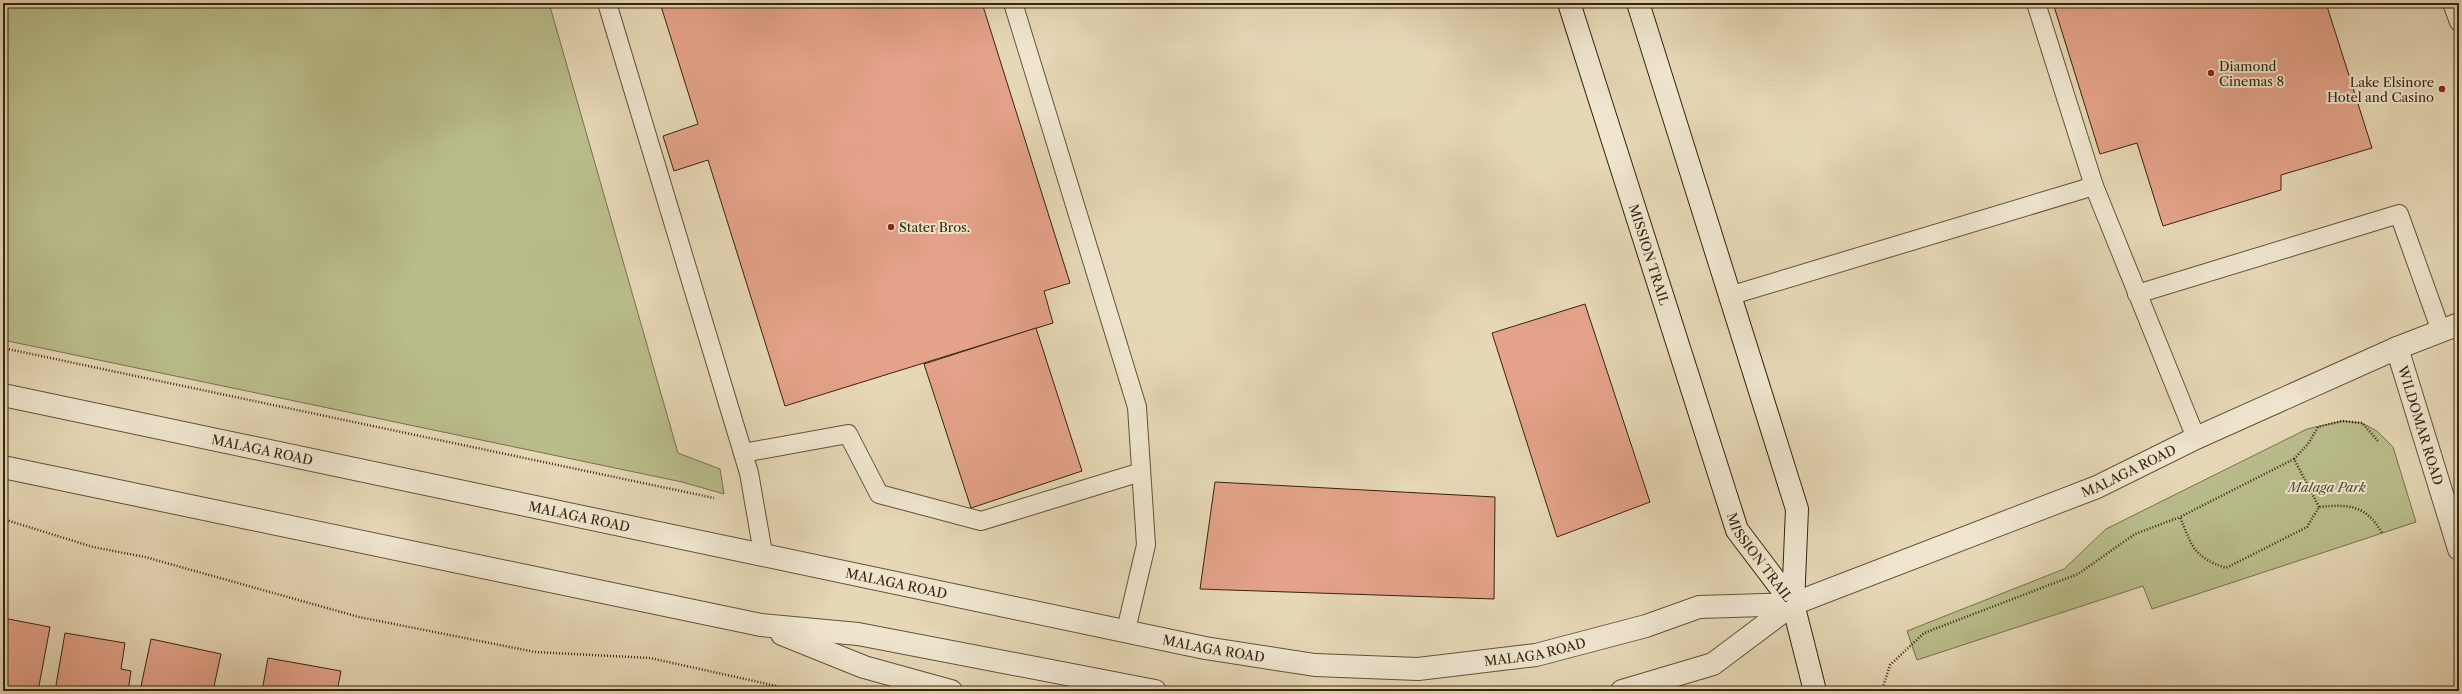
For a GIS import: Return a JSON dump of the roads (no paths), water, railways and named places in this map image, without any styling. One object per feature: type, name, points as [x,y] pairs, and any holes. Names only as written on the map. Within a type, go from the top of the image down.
[{"type":"street","name":"MISSION TRAIL","points":[[1569,3],[1737,530],[1793,604]]},
{"type":"street","name":"MISSION TRAIL","points":[[1638,3],[1797,509],[1793,604]]},
{"type":"street","name":"MALAGA ROAD","points":[[1622,691],[1713,664],[1793,604],[2097,487],[2196,438],[2397,348],[2450,328]]},
{"type":"street","name":"WILDOMAR ROAD","points":[[2397,348],[2459,549]]},
{"type":"street","name":"MALAGA ROAD","points":[[3,395],[763,553],[1204,648],[1315,665],[1418,669],[1536,655],[1646,626],[1699,607],[1793,604]]},
{"type":"street","points":[[3,467],[761,625],[858,634],[1155,691]]},
{"type":"street","points":[[1793,604],[1815,691]]},
{"type":"street","points":[[761,625],[864,667],[951,691]]},
{"type":"lane","points":[[607,3],[743,453],[756,509],[763,553]]},
{"type":"lane","points":[[1013,3],[1137,407],[1146,545],[1126,630]]},
{"type":"lane","points":[[2036,3],[2094,186],[2196,438]]},
{"type":"lane","points":[[2452,3],[2459,22]]},
{"type":"lane","points":[[1729,296],[2094,186]]},
{"type":"lane","points":[[2137,294],[2399,214],[2450,328]]},
{"type":"lane","points":[[743,453],[848,434],[879,494],[981,521],[1141,472]]},
{"type":"place","name":"Diamond Cinemas 8","points":[[2211,73]]},
{"type":"place","name":"Lake Elsinore Hotel and Casino","points":[[2442,89]]},
{"type":"place","name":"Stater Bros.","points":[[891,227]]},
{"type":"park label","name":"Malaga Park","points":[[2327,487]]}]
